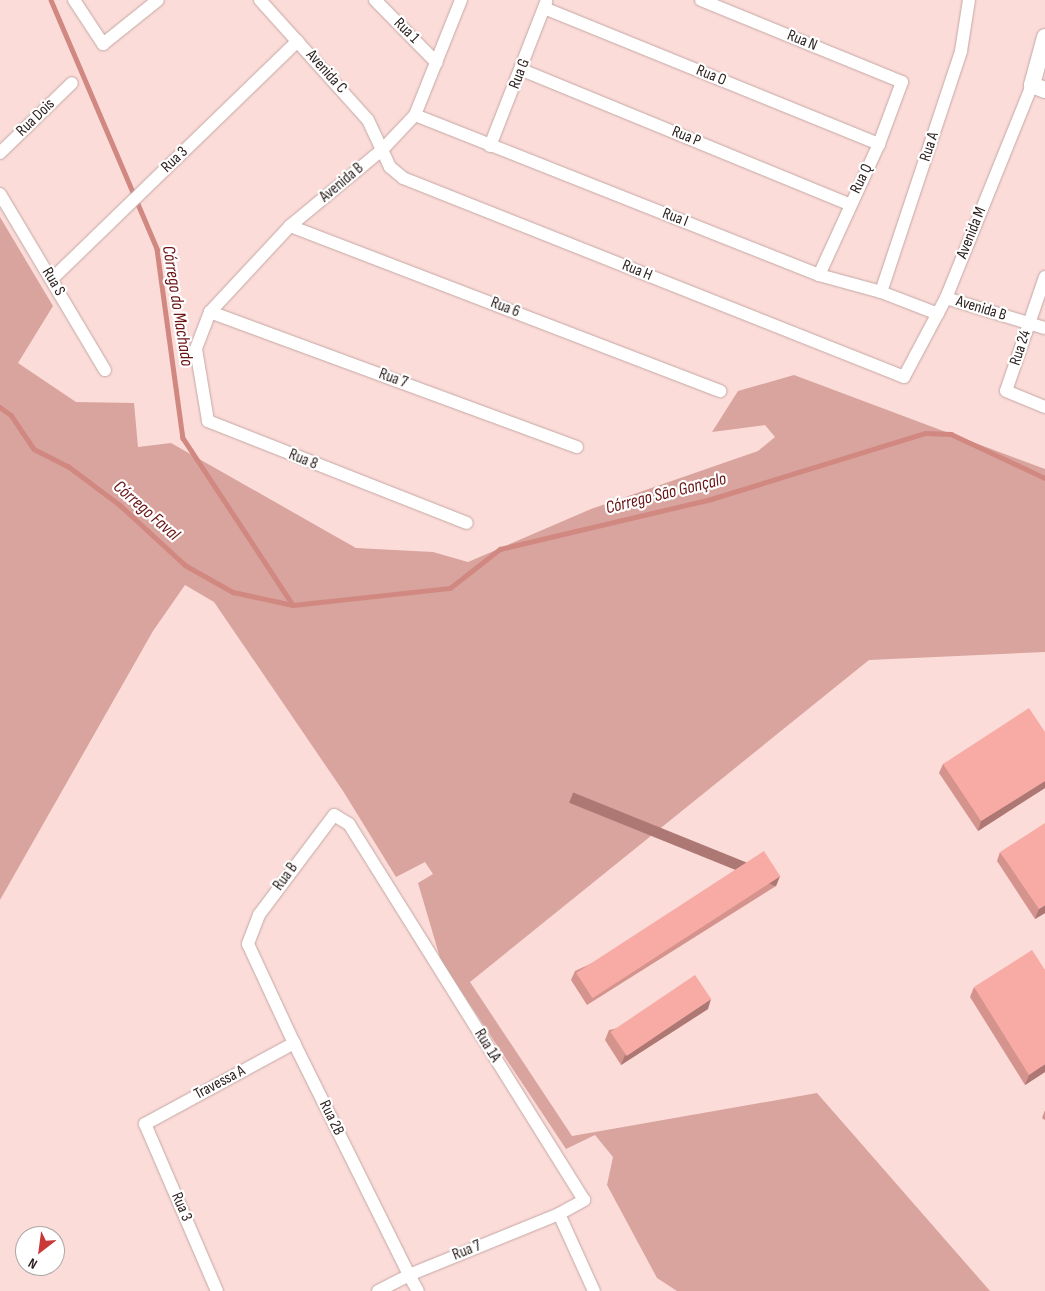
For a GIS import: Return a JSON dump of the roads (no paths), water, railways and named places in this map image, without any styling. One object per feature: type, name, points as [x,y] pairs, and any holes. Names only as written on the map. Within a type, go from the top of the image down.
[{"type":"street","points":[[74,0],[103,44],[158,0]]},
{"type":"street","name":"Avenida C","points":[[260,0],[368,120],[383,149]]},
{"type":"street","name":"Rua 1","points":[[375,0],[437,63]]},
{"type":"street","name":"Avenida B","points":[[196,349],[210,312],[290,226],[383,149],[415,114],[461,0]]},
{"type":"street","name":"Rua N","points":[[701,0],[902,82]]},
{"type":"street","name":"Rua A","points":[[882,292],[962,51],[969,0]]},
{"type":"street","name":"Rua G","points":[[490,146],[522,70],[546,4]]},
{"type":"street","name":"Rua O","points":[[546,4],[878,144]]},
{"type":"street","points":[[1039,87],[1045,37]]},
{"type":"street","name":"Rua 3","points":[[52,279],[298,41]]},
{"type":"street","name":"Rua P","points":[[522,70],[849,204]]},
{"type":"street","name":"Rua Q","points":[[819,275],[849,204],[878,144],[902,82]]},
{"type":"street","name":"Rua Dois","points":[[0,153],[72,83]]},
{"type":"street","name":"Avenida M","points":[[904,377],[946,298],[1039,87]]},
{"type":"street","name":"Rua I","points":[[415,114],[490,146],[819,275],[882,292],[938,314]]},
{"type":"street","name":"Rua H","points":[[383,149],[390,167],[403,178],[904,377]]},
{"type":"street","name":"Rua S","points":[[0,194],[105,370]]},
{"type":"street","name":"Rua 6","points":[[290,226],[720,391]]},
{"type":"street","name":"Rua 24","points":[[1045,277],[1006,391],[1045,406]]},
{"type":"street","name":"Avenida B","points":[[946,298],[1045,328]]},
{"type":"street","name":"Rua 7","points":[[210,312],[577,448]]},
{"type":"street","name":"Rua 8","points":[[196,349],[208,421],[467,522]]},
{"type":"street","name":"Rua 1A","points":[[334,815],[348,824],[584,1200]]},
{"type":"street","name":"Rua B","points":[[248,944],[259,915],[334,815]]},
{"type":"street","name":"Rua 2B","points":[[248,944],[294,1043],[418,1291]]},
{"type":"street","name":"Travessa A","points":[[145,1124],[294,1043]]},
{"type":"street","name":"Rua 3","points":[[145,1124],[217,1291]]},
{"type":"street","name":"Rua 7","points":[[378,1291],[409,1275],[559,1214],[584,1200]]},
{"type":"street","points":[[559,1214],[594,1291]]},
{"type":"waterway","name":"Córrego do Machado","points":[[51,0],[157,249],[183,438],[293,605]]},
{"type":"waterway","name":"Córrego São Gonçalo","points":[[0,407],[11,415],[34,449],[68,466],[120,505],[185,565],[233,592],[293,605],[450,588],[500,549],[711,499],[925,433],[951,434],[1045,478]]},
{"type":"water label","name":"Córrego Faval","points":[[146,511]]}]
